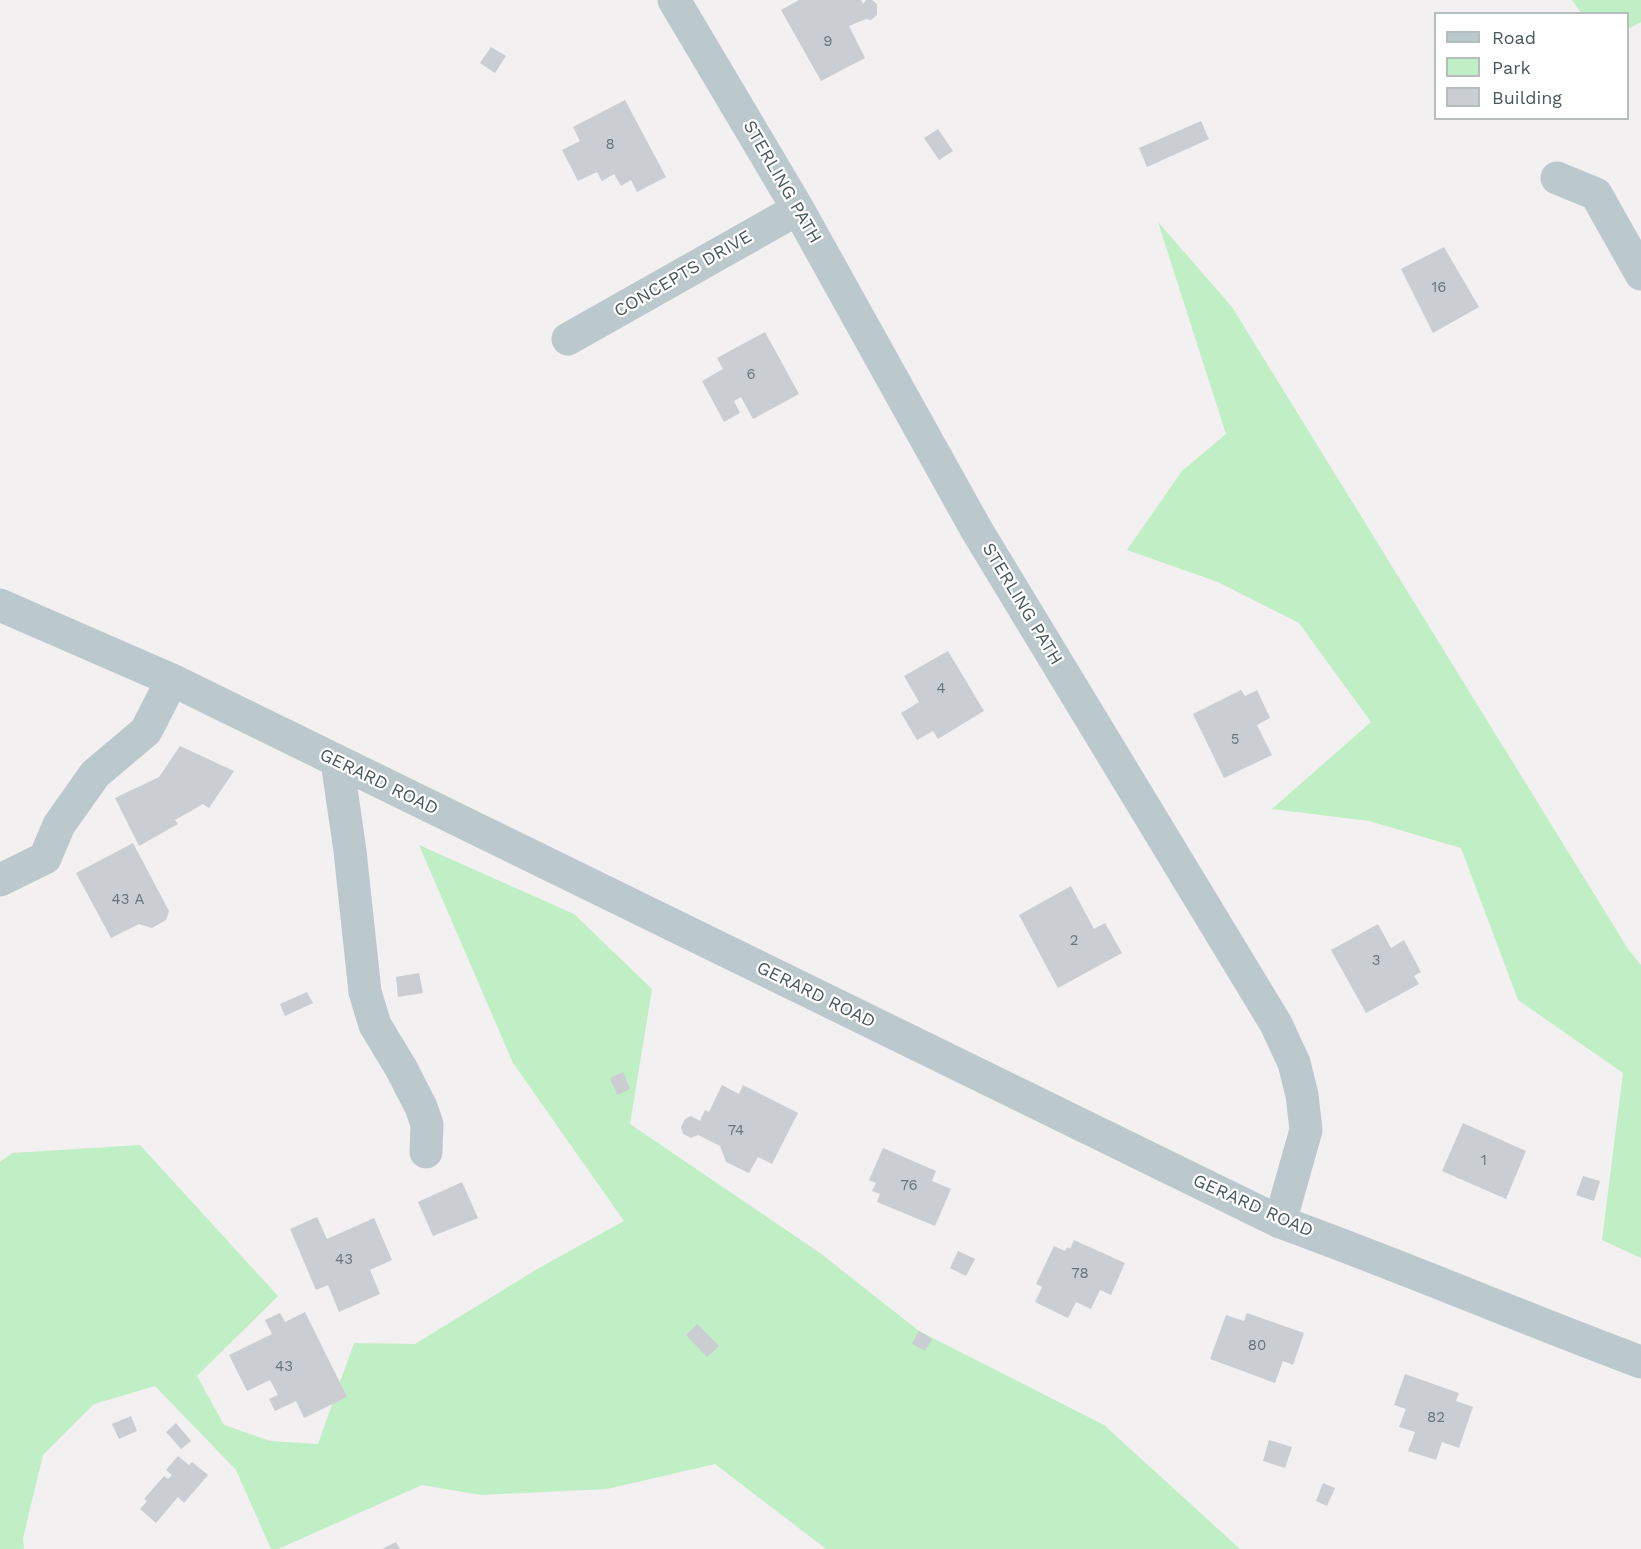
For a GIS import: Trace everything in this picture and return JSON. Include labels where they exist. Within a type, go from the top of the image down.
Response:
[{"type":"street","name":"STERLING PATH","points":[[674,0],[798,209],[976,529],[1276,1024],[1294,1063],[1302,1095],[1306,1130],[1280,1222]]},
{"type":"street","points":[[1557,178],[1596,194],[1641,274]]},
{"type":"street","name":"CONCEPTS DRIVE","points":[[568,339],[798,209]]},
{"type":"street","name":"GERARD ROAD","points":[[0,605],[172,680],[1280,1222],[1371,1255],[1546,1327],[1641,1362]]},
{"type":"street","points":[[0,880],[45,858],[59,825],[95,774],[146,730],[172,680]]},
{"type":"street","points":[[337,761],[350,851],[365,992],[375,1025],[421,1107],[427,1124],[426,1152]]},
{"type":"green space","points":[[1572,0],[1641,0],[1641,22],[1629,28],[1629,12],[1580,12]]},
{"type":"green space","points":[[1158,222],[1232,307],[1628,949],[1641,965],[1641,1258],[1602,1240],[1623,1073],[1518,1000],[1461,848],[1369,821],[1272,809],[1371,722],[1299,623],[1218,582],[1127,550],[1182,471],[1226,434]]},
{"type":"green space","points":[[419,845],[574,914],[652,989],[630,1124],[820,1253],[919,1331],[1104,1425],[1240,1549],[826,1549],[715,1464],[607,1489],[481,1495],[422,1485],[278,1549],[271,1549],[236,1470],[155,1386],[94,1404],[43,1455],[23,1538],[24,1549],[0,1549],[0,1162],[12,1153],[140,1145],[278,1296],[197,1376],[224,1425],[270,1441],[318,1444],[354,1343],[415,1344],[539,1268],[624,1221],[513,1063]]},
{"type":"building","points":[[799,0],[861,0],[863,4],[866,0],[872,0],[877,4],[877,15],[871,20],[866,19],[849,26],[865,58],[821,81],[781,10]]},
{"type":"building","points":[[491,47],[506,56],[495,73],[480,63]]},
{"type":"building","points":[[625,100],[666,177],[637,192],[631,180],[621,186],[614,174],[602,181],[597,172],[578,181],[562,150],[580,141],[573,127]]},
{"type":"building","points":[[1201,121],[1209,139],[1147,167],[1139,148]]},
{"type":"building","points":[[938,129],[953,151],[939,160],[924,138]]},
{"type":"building","points":[[1444,247],[1479,307],[1433,333],[1401,269]]},
{"type":"building","points":[[765,332],[799,394],[753,419],[741,397],[734,401],[740,413],[724,422],[702,381],[723,369],[717,358]]},
{"type":"building","points":[[948,651],[984,711],[938,739],[933,731],[917,740],[901,713],[919,702],[904,676]]},
{"type":"building","points":[[1241,690],[1245,696],[1257,690],[1270,718],[1257,725],[1272,755],[1224,778],[1193,714]]},
{"type":"building","points":[[180,746],[234,771],[209,808],[203,804],[175,820],[178,824],[139,846],[115,798],[159,777]]},
{"type":"building","points":[[133,843],[169,911],[166,920],[152,928],[139,924],[111,938],[76,873]]},
{"type":"building","points":[[1071,886],[1094,929],[1105,923],[1122,953],[1058,988],[1019,915]]},
{"type":"building","points":[[1378,924],[1391,948],[1404,940],[1421,972],[1414,976],[1419,984],[1366,1013],[1331,950]]},
{"type":"building","points":[[419,973],[423,993],[398,997],[396,977]]},
{"type":"building","points":[[307,992],[313,1003],[285,1016],[280,1004]]},
{"type":"building","points":[[623,1072],[630,1089],[617,1095],[610,1078]]},
{"type":"building","points":[[722,1085],[739,1094],[743,1085],[798,1113],[772,1164],[758,1157],[749,1173],[726,1162],[720,1146],[698,1135],[691,1138],[683,1134],[681,1127],[685,1119],[691,1116],[700,1121],[705,1110],[709,1112]]},
{"type":"building","points":[[1463,1123],[1526,1151],[1506,1199],[1442,1171]]},
{"type":"building","points":[[883,1148],[936,1171],[932,1181],[951,1189],[935,1226],[877,1202],[880,1194],[872,1191],[876,1183],[869,1180]]},
{"type":"building","points":[[1583,1176],[1600,1181],[1594,1201],[1576,1195]]},
{"type":"building","points":[[462,1182],[478,1218],[433,1236],[418,1202]]},
{"type":"building","points":[[317,1217],[327,1239],[374,1218],[392,1260],[370,1270],[380,1294],[339,1312],[328,1285],[316,1290],[290,1229]]},
{"type":"building","points":[[1074,1240],[1125,1263],[1111,1295],[1100,1290],[1091,1309],[1076,1302],[1068,1318],[1035,1302],[1042,1287],[1036,1284],[1054,1246],[1065,1251],[1067,1247],[1070,1249]]},
{"type":"building","points":[[958,1251],[975,1259],[966,1276],[950,1268]]},
{"type":"building","points":[[305,1312],[347,1397],[304,1418],[296,1401],[275,1411],[269,1399],[278,1395],[270,1380],[247,1391],[229,1355],[272,1334],[265,1320],[280,1313],[285,1322]]},
{"type":"building","points":[[1247,1313],[1304,1333],[1293,1365],[1283,1361],[1275,1383],[1210,1359],[1226,1315],[1244,1321]]},
{"type":"building","points":[[697,1324],[719,1346],[707,1357],[686,1335]]},
{"type":"building","points":[[919,1331],[932,1339],[925,1351],[912,1344]]},
{"type":"building","points":[[1405,1374],[1459,1393],[1456,1401],[1473,1407],[1459,1448],[1442,1442],[1436,1460],[1408,1451],[1415,1432],[1399,1427],[1406,1409],[1394,1405]]},
{"type":"building","points":[[131,1416],[137,1431],[119,1439],[112,1424]]},
{"type":"building","points":[[176,1423],[191,1441],[181,1449],[166,1432]]},
{"type":"building","points":[[1269,1440],[1292,1447],[1285,1468],[1263,1461]]},
{"type":"building","points":[[178,1456],[189,1465],[192,1462],[208,1475],[184,1503],[178,1497],[156,1523],[140,1509],[147,1501],[144,1499],[164,1476],[168,1479],[172,1475],[166,1470]]},
{"type":"building","points":[[1323,1483],[1335,1488],[1327,1506],[1316,1501]]},
{"type":"building","points":[[396,1542],[400,1549],[382,1549]]}]
